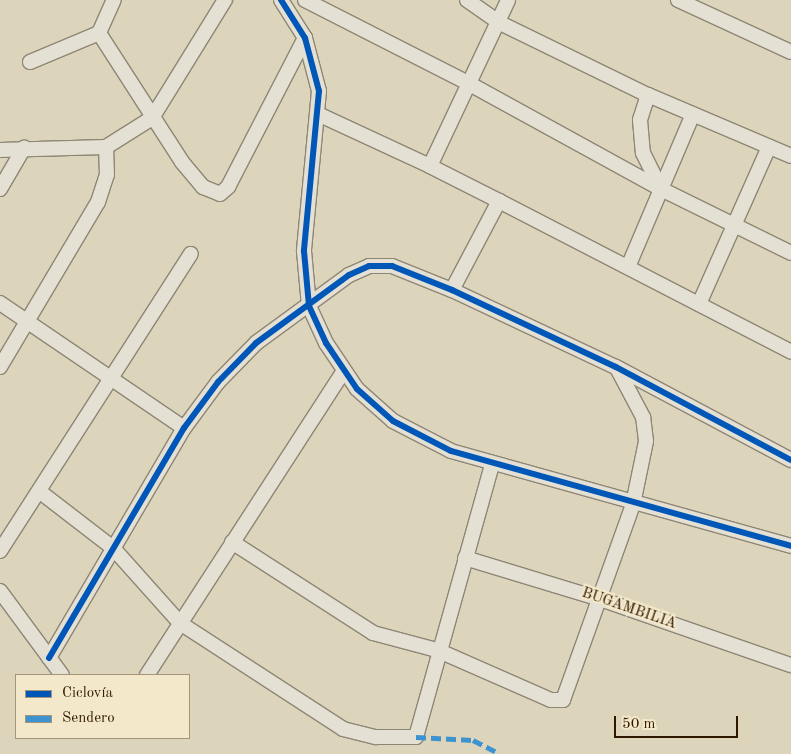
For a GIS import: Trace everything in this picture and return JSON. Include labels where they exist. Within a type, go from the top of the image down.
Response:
[{"type":"street","points":[[30,62],[99,33],[114,0]]},
{"type":"street","points":[[0,150],[106,147],[152,118],[225,0]]},
{"type":"street","points":[[305,0],[468,83],[661,189],[791,253]]},
{"type":"street","points":[[467,0],[498,22],[648,95],[769,147],[790,153]]},
{"type":"street","points":[[430,166],[508,0]]},
{"type":"street","points":[[678,0],[791,52]]},
{"type":"street","points":[[289,4],[305,38],[315,70],[318,114],[304,251],[309,306],[344,371],[374,405],[409,430],[492,464],[791,546]]},
{"type":"street","points":[[99,33],[152,118],[203,187],[220,194],[228,187],[305,38]]},
{"type":"street","points":[[648,95],[640,120],[644,153],[661,189]]},
{"type":"street","points":[[318,114],[430,166],[791,352]]},
{"type":"street","points":[[628,267],[693,114]]},
{"type":"street","points":[[0,367],[30,322],[98,202],[107,175],[106,147]]},
{"type":"street","points":[[698,304],[769,147]]},
{"type":"street","points":[[0,189],[24,148]]},
{"type":"street","points":[[452,290],[499,201]]},
{"type":"street","points":[[0,550],[191,254]]},
{"type":"street","points":[[49,658],[184,428],[238,360],[349,275],[377,265],[392,266],[452,290],[616,367],[791,460]]},
{"type":"street","points":[[0,303],[184,428]]},
{"type":"street","points":[[232,542],[373,633],[437,650],[551,700],[563,700],[597,598],[633,504],[646,441],[643,416],[616,367]]},
{"type":"street","points":[[148,674],[344,371]]},
{"type":"street","points":[[39,491],[113,548],[180,623],[343,729],[376,736],[416,737],[437,650],[492,464]]},
{"type":"street","name":"BUGAMBILIA","points":[[465,558],[597,598],[791,665]]},
{"type":"street","points":[[0,591],[61,674]]},
{"type":"marked path","points":[[416,737],[473,740],[500,754]]},
{"type":"cycle path","points":[[281,0],[305,38],[319,91],[304,251],[309,306],[326,343],[357,389],[393,421],[451,451],[791,546]]},
{"type":"cycle path","points":[[49,658],[184,428],[218,382],[256,343],[349,275],[369,266],[392,266],[452,290],[616,367],[791,460]]}]
